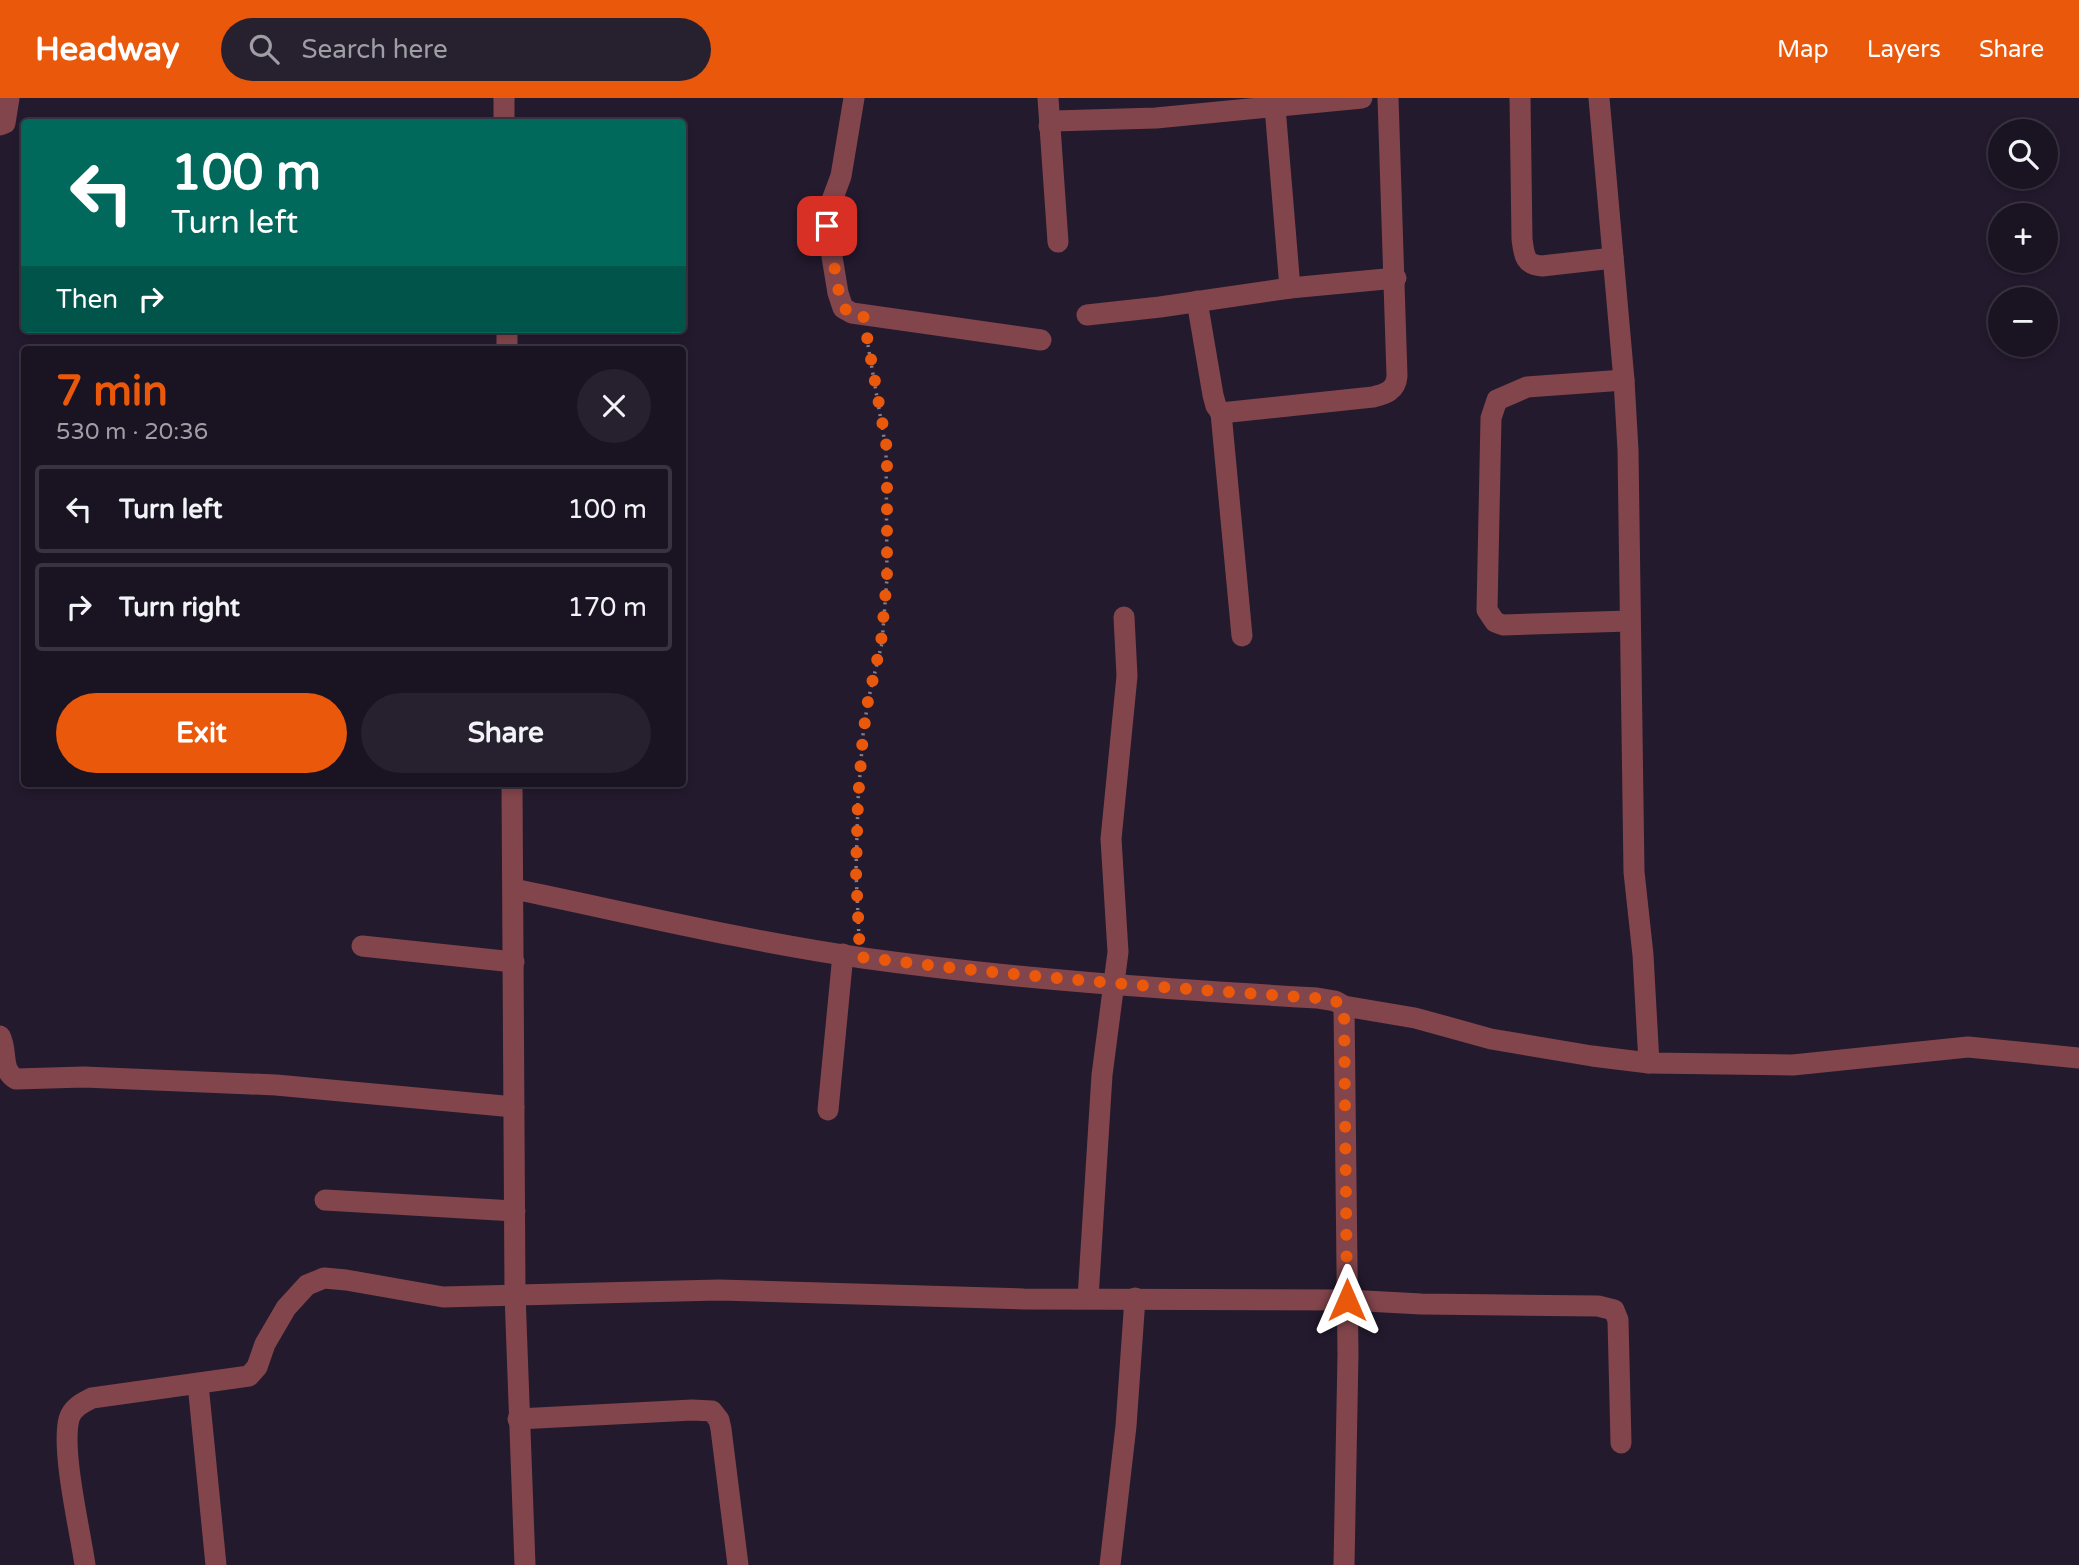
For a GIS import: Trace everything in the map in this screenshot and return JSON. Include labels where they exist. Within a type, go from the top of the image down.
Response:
[{"type":"street","points":[[2,124],[9,98]]},
{"type":"street","points":[[504,98],[504,119]]},
{"type":"street","points":[[854,98],[841,176],[828,211],[827,226],[841,304],[848,312],[1041,340]]},
{"type":"street","points":[[1048,98],[1058,242]]},
{"type":"street","points":[[1049,126],[1054,121],[1156,118],[1362,98]]},
{"type":"street","points":[[1221,413],[1373,397],[1390,392],[1395,386],[1395,278],[1388,98]]},
{"type":"street","points":[[1520,98],[1522,239],[1527,261],[1542,266],[1613,258]]},
{"type":"street","points":[[1599,98],[1624,380],[1628,464],[1634,872],[1643,955],[1648,1063]]},
{"type":"street","points":[[1275,107],[1290,288]]},
{"type":"street","points":[[1087,314],[1290,288],[1395,278]]},
{"type":"street","points":[[1197,301],[1213,395],[1221,413],[1242,636]]},
{"type":"street","points":[[1624,380],[1527,387],[1497,400],[1491,418],[1487,610],[1495,622],[1503,625],[1629,621]]},
{"type":"street","points":[[1088,1298],[1102,1075],[1118,952],[1111,839],[1127,676],[1124,617]]},
{"type":"street","points":[[512,787],[515,1294],[525,1565]]},
{"type":"street","points":[[514,889],[744,937],[852,956],[960,970],[1317,998],[1335,1001],[1344,1006],[1415,1018],[1491,1039],[1648,1063],[1793,1065],[1968,1047],[2079,1058]]},
{"type":"street","points":[[362,946],[514,962]]},
{"type":"street","points":[[828,1110],[852,956]]},
{"type":"street","points":[[1344,1006],[1347,1300],[1345,1565]]},
{"type":"street","points":[[0,1036],[5,1048],[5,1069],[9,1076],[16,1079],[84,1077],[276,1085],[514,1107]]},
{"type":"street","points":[[325,1200],[515,1211]]},
{"type":"street","points":[[85,1565],[67,1447],[69,1419],[74,1409],[92,1398],[249,1376],[257,1367],[265,1344],[286,1308],[307,1285],[324,1278],[443,1297],[719,1290],[1024,1299],[1347,1300],[1609,1307],[1614,1310],[1619,1320],[1621,1443]]},
{"type":"street","points":[[1110,1565],[1126,1426],[1135,1298]]},
{"type":"street","points":[[198,1384],[216,1565]]},
{"type":"street","points":[[518,1419],[705,1409],[712,1411],[722,1429],[738,1565]]},
{"type":"path","points":[[852,956],[863,735],[881,643],[887,578],[887,449],[863,314]]},
{"type":"route","points":[[827,226],[841,304],[848,312],[863,314],[887,449],[887,578],[878,663],[863,735],[858,800],[856,872],[860,957],[960,970],[1153,988],[1317,998],[1335,1001],[1344,1006],[1347,1300]]}]
